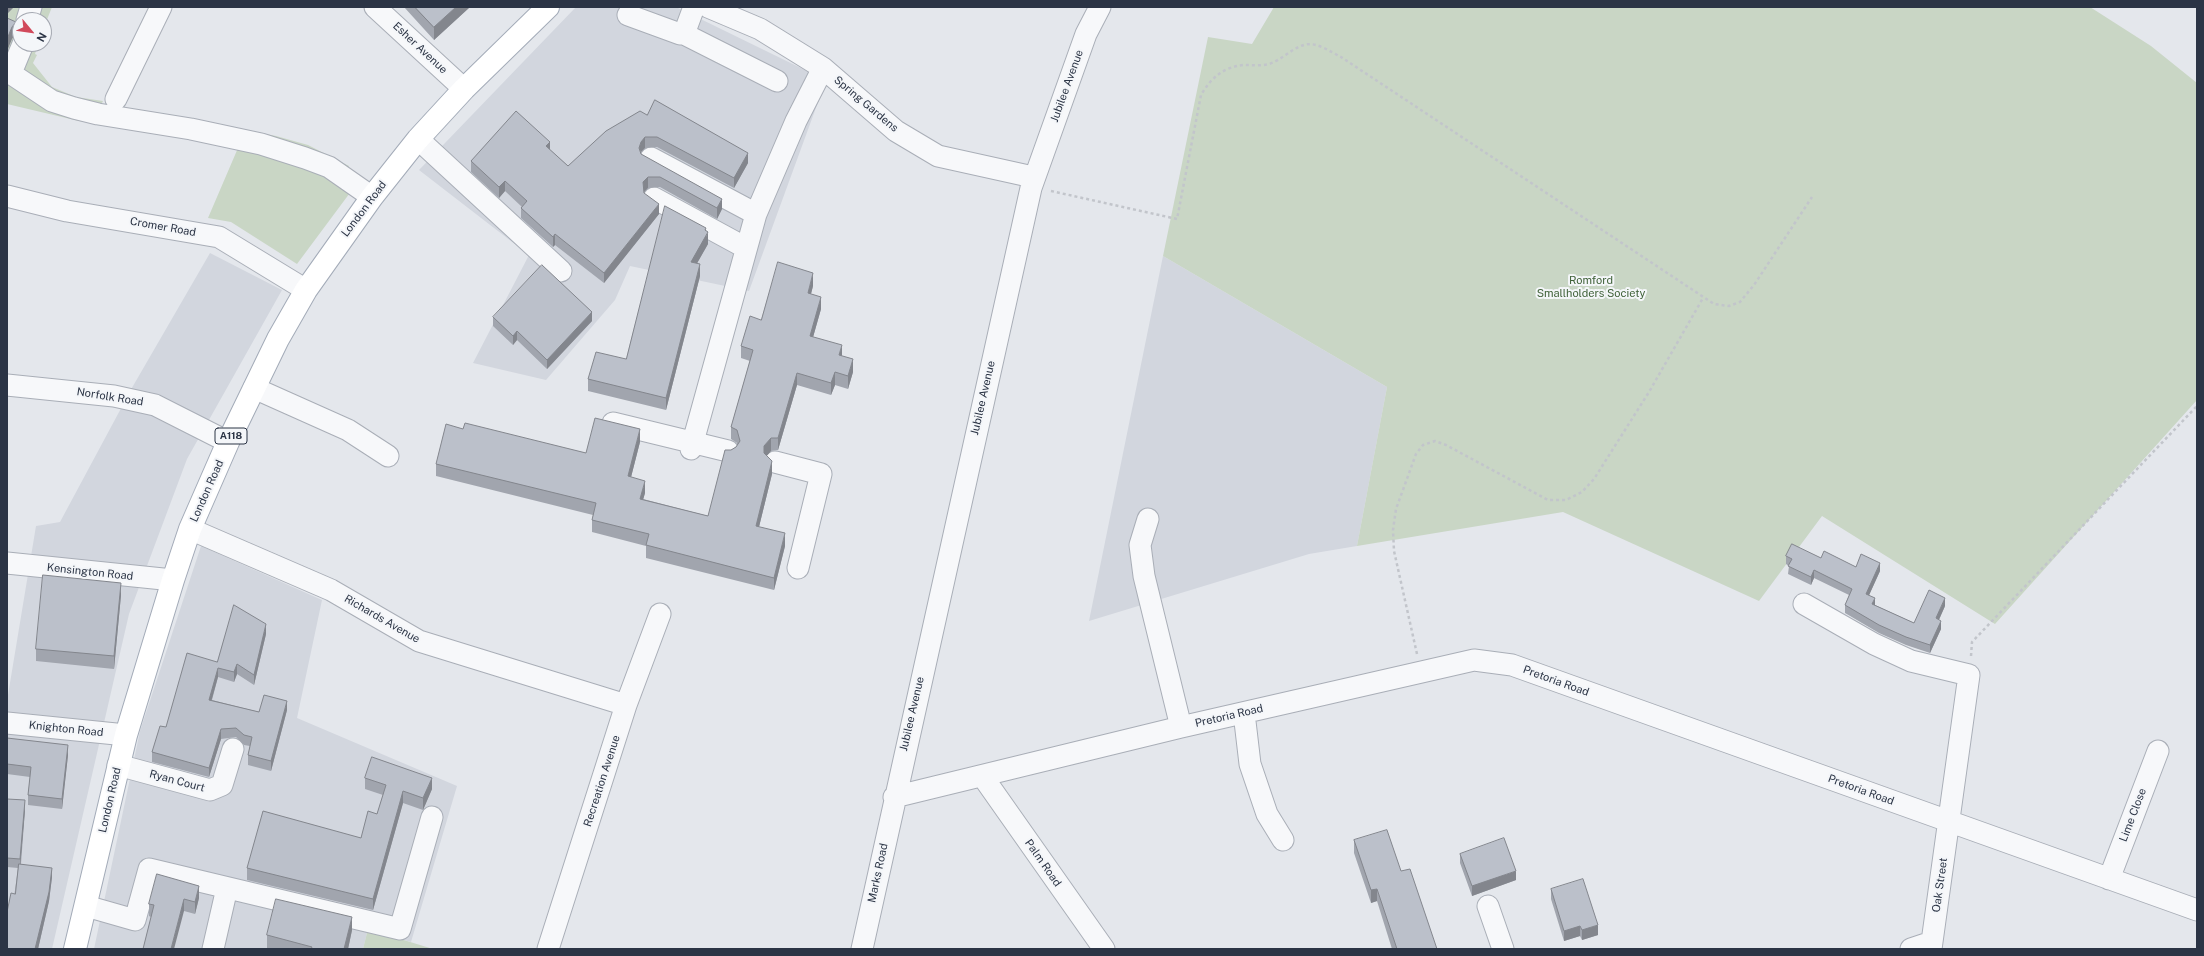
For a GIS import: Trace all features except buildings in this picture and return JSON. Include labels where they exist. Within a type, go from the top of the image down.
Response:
[{"type":"main road","name":"London Road","points":[[75,949],[118,765],[173,580],[190,529],[228,442],[254,388],[306,290],[372,197],[418,140],[464,89],[548,7]]},
{"type":"street","points":[[116,99],[161,7]]},
{"type":"street","name":"Esher Avenue","points":[[375,7],[464,89]]},
{"type":"street","points":[[684,34],[694,7]]},
{"type":"street","name":"Spring Gardens","points":[[708,7],[760,29],[823,68],[896,131],[938,156],[1032,182]]},
{"type":"street","name":"Jubilee Avenue","points":[[894,797],[1032,182],[1086,34],[1100,7]]},
{"type":"street","points":[[628,15],[680,34],[684,34],[777,81]]},
{"type":"street","points":[[18,52],[9,72],[52,101],[74,108],[270,146],[329,167],[372,197]]},
{"type":"street","points":[[692,446],[756,214],[796,121],[823,68]]},
{"type":"street","points":[[418,140],[561,271]]},
{"type":"street","points":[[651,158],[756,214]]},
{"type":"street","name":"Cromer Road","points":[[7,196],[67,210],[219,237],[306,290]]},
{"type":"street","points":[[654,198],[746,248]]},
{"type":"street","name":"Norfolk Road","points":[[7,384],[114,396],[155,405],[228,442]]},
{"type":"street","points":[[254,388],[348,430],[388,456]]},
{"type":"street","points":[[599,419],[692,446],[728,451]]},
{"type":"street","points":[[775,462],[821,474],[798,568]]},
{"type":"street","points":[[1148,519],[1140,545],[1144,576],[1180,727]]},
{"type":"street","name":"Richards Avenue","points":[[190,529],[331,590],[419,641],[626,705]]},
{"type":"street","name":"Kensington Road","points":[[7,563],[173,580]]},
{"type":"street","points":[[1804,604],[1874,644],[1911,660],[1969,675]]},
{"type":"street","name":"Recreation Avenue","points":[[548,949],[626,705],[660,614]]},
{"type":"street","name":"Pretoria Road","points":[[894,797],[983,777],[1180,727],[1474,660],[1512,665],[2197,910]]},
{"type":"street","name":"Oak Street","points":[[1932,945],[1969,675]]},
{"type":"street","points":[[1244,713],[1250,764],[1267,814],[1283,840]]},
{"type":"street","name":"Knighton Road","points":[[7,723],[126,735]]},
{"type":"street","name":"Ryan Court","points":[[118,765],[210,790],[222,785],[233,749]]},
{"type":"street","name":"Lime Close","points":[[2109,879],[2158,751]]},
{"type":"street","name":"Palm Road","points":[[983,777],[1104,949]]},
{"type":"street","name":"Marks Road","points":[[862,949],[894,797]]},
{"type":"street","points":[[86,906],[135,920],[149,870],[400,929],[432,817]]},
{"type":"street","points":[[213,949],[227,888]]},
{"type":"street","points":[[1488,906],[1503,949]]},
{"type":"street","points":[[1911,949],[1932,945]]},
{"type":"path","points":[[1032,182],[1177,219],[1201,95],[1210,81],[1225,70],[1243,66],[1268,64],[1284,58],[1304,44],[1318,45],[1341,57],[1714,304],[1729,306],[1740,302],[1754,285],[1812,197]]},
{"type":"path","points":[[1421,672],[1394,551],[1393,530],[1396,509],[1416,454],[1423,445],[1435,441],[1446,445],[1548,500],[1566,500],[1582,492],[1594,479],[1645,398],[1703,298]]},
{"type":"path","points":[[1969,675],[1972,642],[2197,406]]},
{"type":"shaded area","points":[[576,7],[676,7],[807,71],[821,94],[749,291],[630,266],[615,300],[546,380],[473,363],[529,255],[419,170]]},
{"type":"shaded area","points":[[210,253],[282,290],[187,459],[129,614],[52,949],[7,949],[7,701],[36,526],[60,522],[133,386]]},
{"type":"shaded area","points":[[1163,256],[1387,387],[1357,546],[1309,554],[1089,621]]},
{"type":"shaded area","points":[[201,546],[322,600],[297,718],[457,786],[411,942],[368,929],[363,949],[94,949],[140,731]]},
{"type":"green space","points":[[7,7],[52,7],[50,12],[12,12],[12,52],[36,52],[35,54],[37,55],[33,63],[52,87],[76,97],[103,101],[101,105],[202,121],[276,136],[308,145],[349,166],[347,170],[361,178],[297,264],[231,222],[208,218],[238,148],[188,136],[79,121],[7,104]]},
{"type":"green space","name":"Romford Smallholders Society","points":[[1274,7],[2090,7],[2151,46],[2197,83],[2197,400],[1995,624],[1822,516],[1759,601],[1563,512],[1357,546],[1387,387],[1163,256],[1208,37],[1252,44]]},
{"type":"green space","points":[[368,929],[433,949],[363,949]]}]
